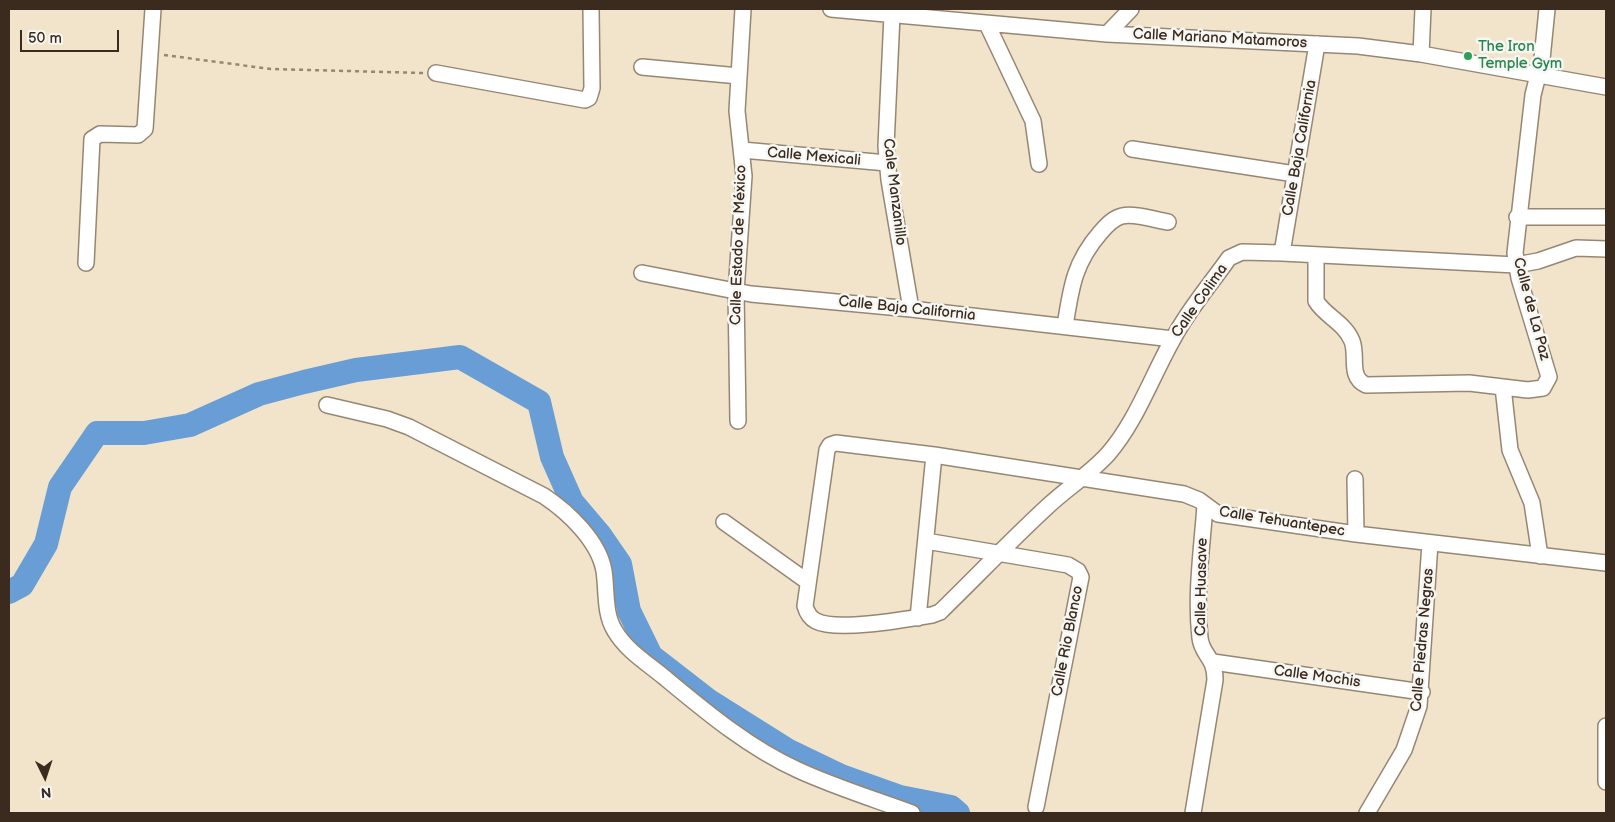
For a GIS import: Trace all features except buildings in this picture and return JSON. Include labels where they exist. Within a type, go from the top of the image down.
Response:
[{"type":"street","points":[[86,264],[92,139],[100,134],[132,136],[142,133],[146,124],[153,9]]},
{"type":"street","points":[[436,73],[585,100],[591,93],[592,88],[591,9]]},
{"type":"street","name":"Calle Estado de México","points":[[738,421],[736,292],[744,192],[742,150],[737,124],[743,9]]},
{"type":"street","name":"Calle Mariano Matamoros","points":[[831,9],[892,15],[971,16],[987,24],[1107,34],[1317,44],[1421,54],[1606,87]]},
{"type":"street","points":[[1107,34],[1131,9]]},
{"type":"street","points":[[1421,54],[1422,9]]},
{"type":"street","name":"Calle de La Paz","points":[[1316,255],[1316,301],[1350,337],[1354,354],[1355,377],[1366,385],[1468,383],[1535,390],[1543,388],[1549,377],[1516,264],[1517,217],[1533,95],[1542,59],[1547,9]]},
{"type":"street","name":"Cale Manzanillo","points":[[892,15],[886,103],[887,163],[911,309]]},
{"type":"street","points":[[987,24],[1033,121],[1039,164]]},
{"type":"street","name":"Calle Baja California","points":[[1282,253],[1317,44]]},
{"type":"street","points":[[642,67],[739,76]]},
{"type":"street","points":[[1132,148],[1295,174]]},
{"type":"street","name":"Calle Mexicali","points":[[742,150],[887,163]]},
{"type":"street","points":[[1065,326],[1071,289],[1079,262],[1086,250],[1107,225],[1122,216],[1168,222]]},
{"type":"street","points":[[1517,217],[1606,217]]},
{"type":"street","name":"Calle Colima","points":[[918,618],[940,612],[1049,504],[1108,453],[1124,430],[1173,339],[1229,258],[1242,252],[1516,264],[1538,261],[1576,248],[1606,249]]},
{"type":"street","name":"Calle Baja California","points":[[642,273],[736,292],[911,309],[1173,339]]},
{"type":"street","points":[[1503,387],[1510,450],[1532,503],[1540,556]]},
{"type":"street","points":[[327,405],[387,419],[428,435],[544,496],[559,506],[582,530],[601,561],[609,618],[613,628],[628,647],[698,705],[776,759],[798,770],[912,813]]},
{"type":"street","points":[[844,443],[934,455],[926,541],[918,618],[860,624],[818,622],[811,618],[806,606],[808,582],[827,450],[830,445],[844,443]]},
{"type":"street","name":"Calle Tehuantepec","points":[[934,455],[1184,494],[1218,514],[1356,534],[1606,563]]},
{"type":"street","points":[[1355,479],[1356,534]]},
{"type":"street","name":"Calle Huasave","points":[[1193,813],[1215,680],[1213,662],[1202,648],[1200,639],[1199,603],[1205,505]]},
{"type":"street","points":[[724,522],[808,582]]},
{"type":"street","name":"Calle Rio Blanco","points":[[926,541],[1074,567],[1081,577],[1036,807]]},
{"type":"street","name":"Calle Piedras Negras","points":[[1367,813],[1404,750],[1416,718],[1422,692],[1430,543]]},
{"type":"street","name":"Calle Mochis","points":[[1213,662],[1422,692]]},
{"type":"street","points":[[1606,726],[1606,782]]},
{"type":"path","points":[[150,53],[271,69],[436,73]]},
{"type":"waterway","points":[[9,592],[22,585],[46,544],[60,487],[97,433],[144,433],[190,425],[259,394],[304,382],[356,370],[460,357],[539,402],[552,457],[572,502],[600,535],[620,564],[629,611],[651,656],[709,701],[787,750],[841,776],[900,797],[951,807],[958,813]]},
{"type":"place","name":"The Iron Temple Gym","points":[[1468,56]]}]
